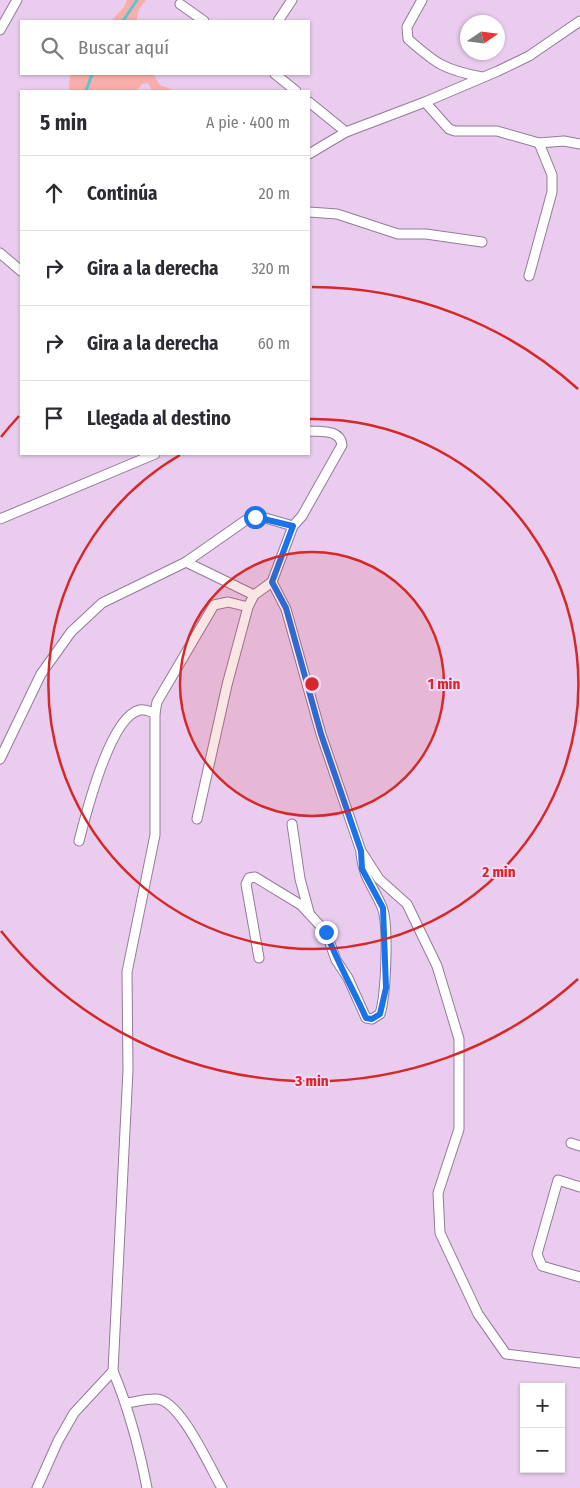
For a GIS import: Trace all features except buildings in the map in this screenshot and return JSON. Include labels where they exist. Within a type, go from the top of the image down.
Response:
[{"type":"street","points":[[0,30],[17,0]]},
{"type":"street","points":[[279,20],[292,0]]},
{"type":"street","points":[[422,0],[407,27],[408,39],[435,63],[453,72],[482,77]]},
{"type":"street","points":[[180,4],[203,20]]},
{"type":"street","points":[[310,153],[346,132],[425,102],[528,56],[580,21]]},
{"type":"street","points":[[276,75],[295,90]]},
{"type":"street","points":[[425,102],[449,129],[496,131],[539,142],[564,141],[580,144]]},
{"type":"street","points":[[310,103],[346,132]]},
{"type":"street","points":[[529,276],[552,192],[552,175],[539,142]]},
{"type":"street","points":[[310,212],[337,214],[398,234],[426,234],[482,242]]},
{"type":"street","points":[[0,253],[20,270]]},
{"type":"street","points":[[198,819],[226,685],[248,607],[254,595],[272,582],[293,526],[302,516],[342,445],[339,436],[335,433],[310,430]]},
{"type":"street","points":[[0,519],[153,455]]},
{"type":"street","points":[[0,759],[41,674],[71,632],[102,603],[186,562],[248,518],[262,517],[293,526]]},
{"type":"street","points":[[186,562],[254,595]]},
{"type":"street","points":[[272,582],[286,608],[321,734],[361,851],[379,879],[407,904],[436,966],[459,1040],[459,1129],[438,1192],[440,1233],[478,1314],[506,1354],[580,1363]]},
{"type":"street","points":[[147,1488],[138,1445],[126,1403],[113,1371],[128,1070],[127,972],[155,834],[155,713],[157,702],[214,605],[228,602],[248,607]]},
{"type":"street","points":[[79,841],[101,764],[116,736],[133,713],[142,710],[155,713]]},
{"type":"street","points":[[292,824],[300,879],[310,912]]},
{"type":"street","points":[[259,958],[246,884],[248,878],[255,877],[310,912],[326,932],[336,960],[348,978],[366,1018],[372,1019],[380,1014],[386,988],[383,908],[362,869],[361,851]]},
{"type":"street","points":[[580,1187],[558,1180],[537,1254],[542,1266],[580,1277]]},
{"type":"street","points":[[37,1488],[58,1441],[74,1413],[113,1371]]},
{"type":"street","points":[[126,1403],[158,1399],[171,1405],[182,1418],[222,1488]]},
{"type":"shaded area","points":[[127,0],[146,0],[139,9],[136,20],[112,20],[124,7]]},
{"type":"shaded area","points":[[70,75],[154,75],[160,85],[172,90],[152,90],[148,83],[142,84],[137,90],[69,90]]},
{"type":"waterway","points":[[124,20],[137,0]]},
{"type":"waterway","points":[[86,90],[92,75]]},
{"type":"route","points":[[255,517],[262,517],[293,526],[272,582],[286,608],[321,734],[361,851],[362,869],[383,908],[386,988],[380,1014],[372,1019],[366,1018],[348,978],[336,960],[326,932]]}]
